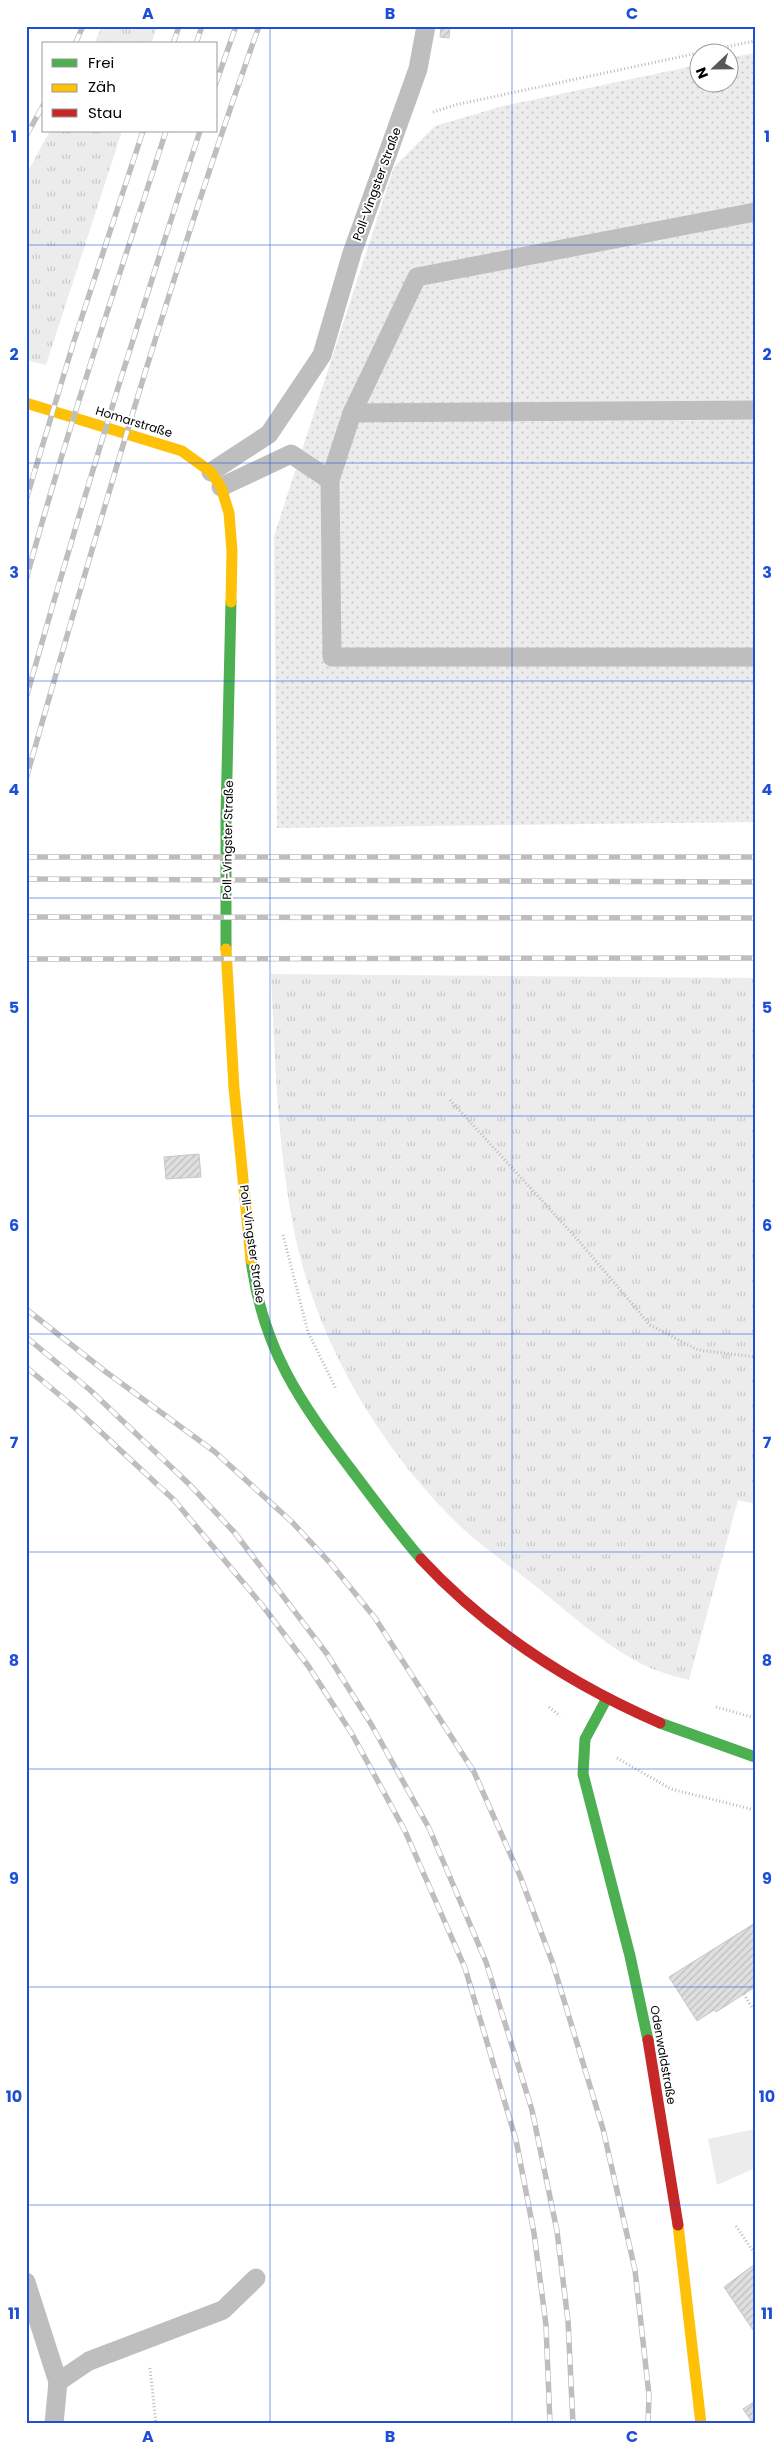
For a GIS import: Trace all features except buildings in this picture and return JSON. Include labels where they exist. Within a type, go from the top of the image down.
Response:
[{"type":"street","name":"Homarstraße","points":[[26,403],[182,450],[216,480]]},
{"type":"street","name":"Poll-Vingster Straße","points":[[216,480],[229,513],[232,551],[227,974],[236,1114],[247,1228],[257,1291],[265,1326],[284,1375],[300,1401],[396,1528],[444,1583],[509,1640],[559,1673],[606,1700],[697,1740],[755,1757]]},
{"type":"street","name":"Odenwaldstraße","points":[[606,1700],[585,1739],[583,1774],[630,1956],[648,2038],[684,2261],[701,2424]]},
{"type":"lane","points":[[397,123],[418,69],[426,26]]},
{"type":"lane","name":"Poll-Vingster Straße","points":[[216,480],[269,434],[322,355],[352,253],[397,123]]},
{"type":"lane","points":[[755,212],[417,277],[352,413],[330,480],[332,657],[755,657]]},
{"type":"lane","points":[[352,413],[755,410]]},
{"type":"lane","points":[[216,480],[291,454],[330,480]]},
{"type":"lane","points":[[58,2382],[89,2361],[223,2310],[256,2278]]},
{"type":"lane","points":[[26,2282],[58,2382],[54,2424]]},
{"type":"path","name":"Poll-Vingster Straße","points":[[738,45],[755,41]]},
{"type":"path","name":"Poll-Vingster Straße","points":[[397,123],[454,105],[688,55]]},
{"type":"path","points":[[450,1100],[578,1240],[650,1325],[698,1350],[755,1357]]},
{"type":"path","points":[[282,1233],[308,1332],[340,1398]]},
{"type":"path","points":[[710,1705],[755,1718]]},
{"type":"path","points":[[744,1994],[752,2008],[755,2006]]},
{"type":"path","points":[[736,2226],[755,2254]]},
{"type":"path","points":[[147,2340],[156,2424]]},
{"type":"green space","points":[[102,26],[157,26],[152,42],[95,42]]},
{"type":"green space","points":[[755,53],[755,822],[277,828],[274,536],[394,167],[435,126],[503,106],[688,67],[688,92],[738,92],[738,56]]},
{"type":"green space","points":[[49,132],[122,132],[46,365],[26,360],[26,175]]},
{"type":"green space","points":[[271,974],[755,978],[755,1504],[738,1500],[689,1680],[655,1670],[622,1653],[590,1630],[468,1533],[430,1495],[402,1461],[377,1426],[354,1388],[333,1349],[316,1308],[303,1267],[293,1225],[280,1131]]},
{"type":"green space","points":[[755,2129],[755,2168],[717,2185],[708,2139]]},
{"type":"railway","points":[[76,42],[83,26]]},
{"type":"railway","points":[[174,42],[179,26]]},
{"type":"railway","points":[[197,42],[202,26]]},
{"type":"railway","points":[[218,77],[236,26]]},
{"type":"railway","points":[[26,779],[80,589],[166,307],[259,26]]},
{"type":"railway","points":[[26,136],[42,108]]},
{"type":"railway","points":[[26,500],[74,341],[143,132]]},
{"type":"railway","points":[[26,580],[76,411],[166,132]]},
{"type":"railway","points":[[26,698],[110,414],[200,132]]},
{"type":"railway","points":[[26,857],[755,857]]},
{"type":"railway","points":[[26,879],[755,882]]},
{"type":"railway","points":[[26,917],[755,918]]},
{"type":"railway","points":[[26,959],[755,958]]},
{"type":"railway","points":[[26,1309],[106,1372],[215,1452],[292,1522],[332,1565],[375,1618],[474,1772],[520,1876],[553,1964],[603,2129],[635,2270],[649,2395],[648,2424]]},
{"type":"railway","points":[[26,1337],[90,1390],[189,1484],[235,1533],[327,1654],[371,1724],[429,1828],[486,1962],[532,2110],[557,2231],[568,2321],[573,2424]]},
{"type":"railway","points":[[26,1367],[75,1408],[174,1500],[262,1605],[309,1667],[352,1734],[405,1831],[465,1968],[516,2140],[534,2233],[546,2325],[550,2424]]},
{"type":"traffic: fast","points":[[226,949],[226,816],[231,602]]},
{"type":"traffic: fast","points":[[251,1260],[265,1321],[287,1374],[316,1422],[386,1516],[421,1559]]},
{"type":"traffic: fast","points":[[606,1700],[585,1739],[583,1774],[630,1956],[648,2040]]},
{"type":"traffic: fast","points":[[660,1723],[755,1757]]},
{"type":"traffic: slow","points":[[26,403],[182,451],[211,472],[221,487],[229,513],[232,551],[231,602]]},
{"type":"traffic: slow","points":[[226,949],[234,1088],[251,1260]]},
{"type":"traffic: slow","points":[[678,2225],[701,2424]]},
{"type":"traffic: jam","points":[[421,1559],[474,1610],[532,1653],[594,1691],[660,1723]]},
{"type":"traffic: jam","points":[[648,2040],[678,2225]]}]
